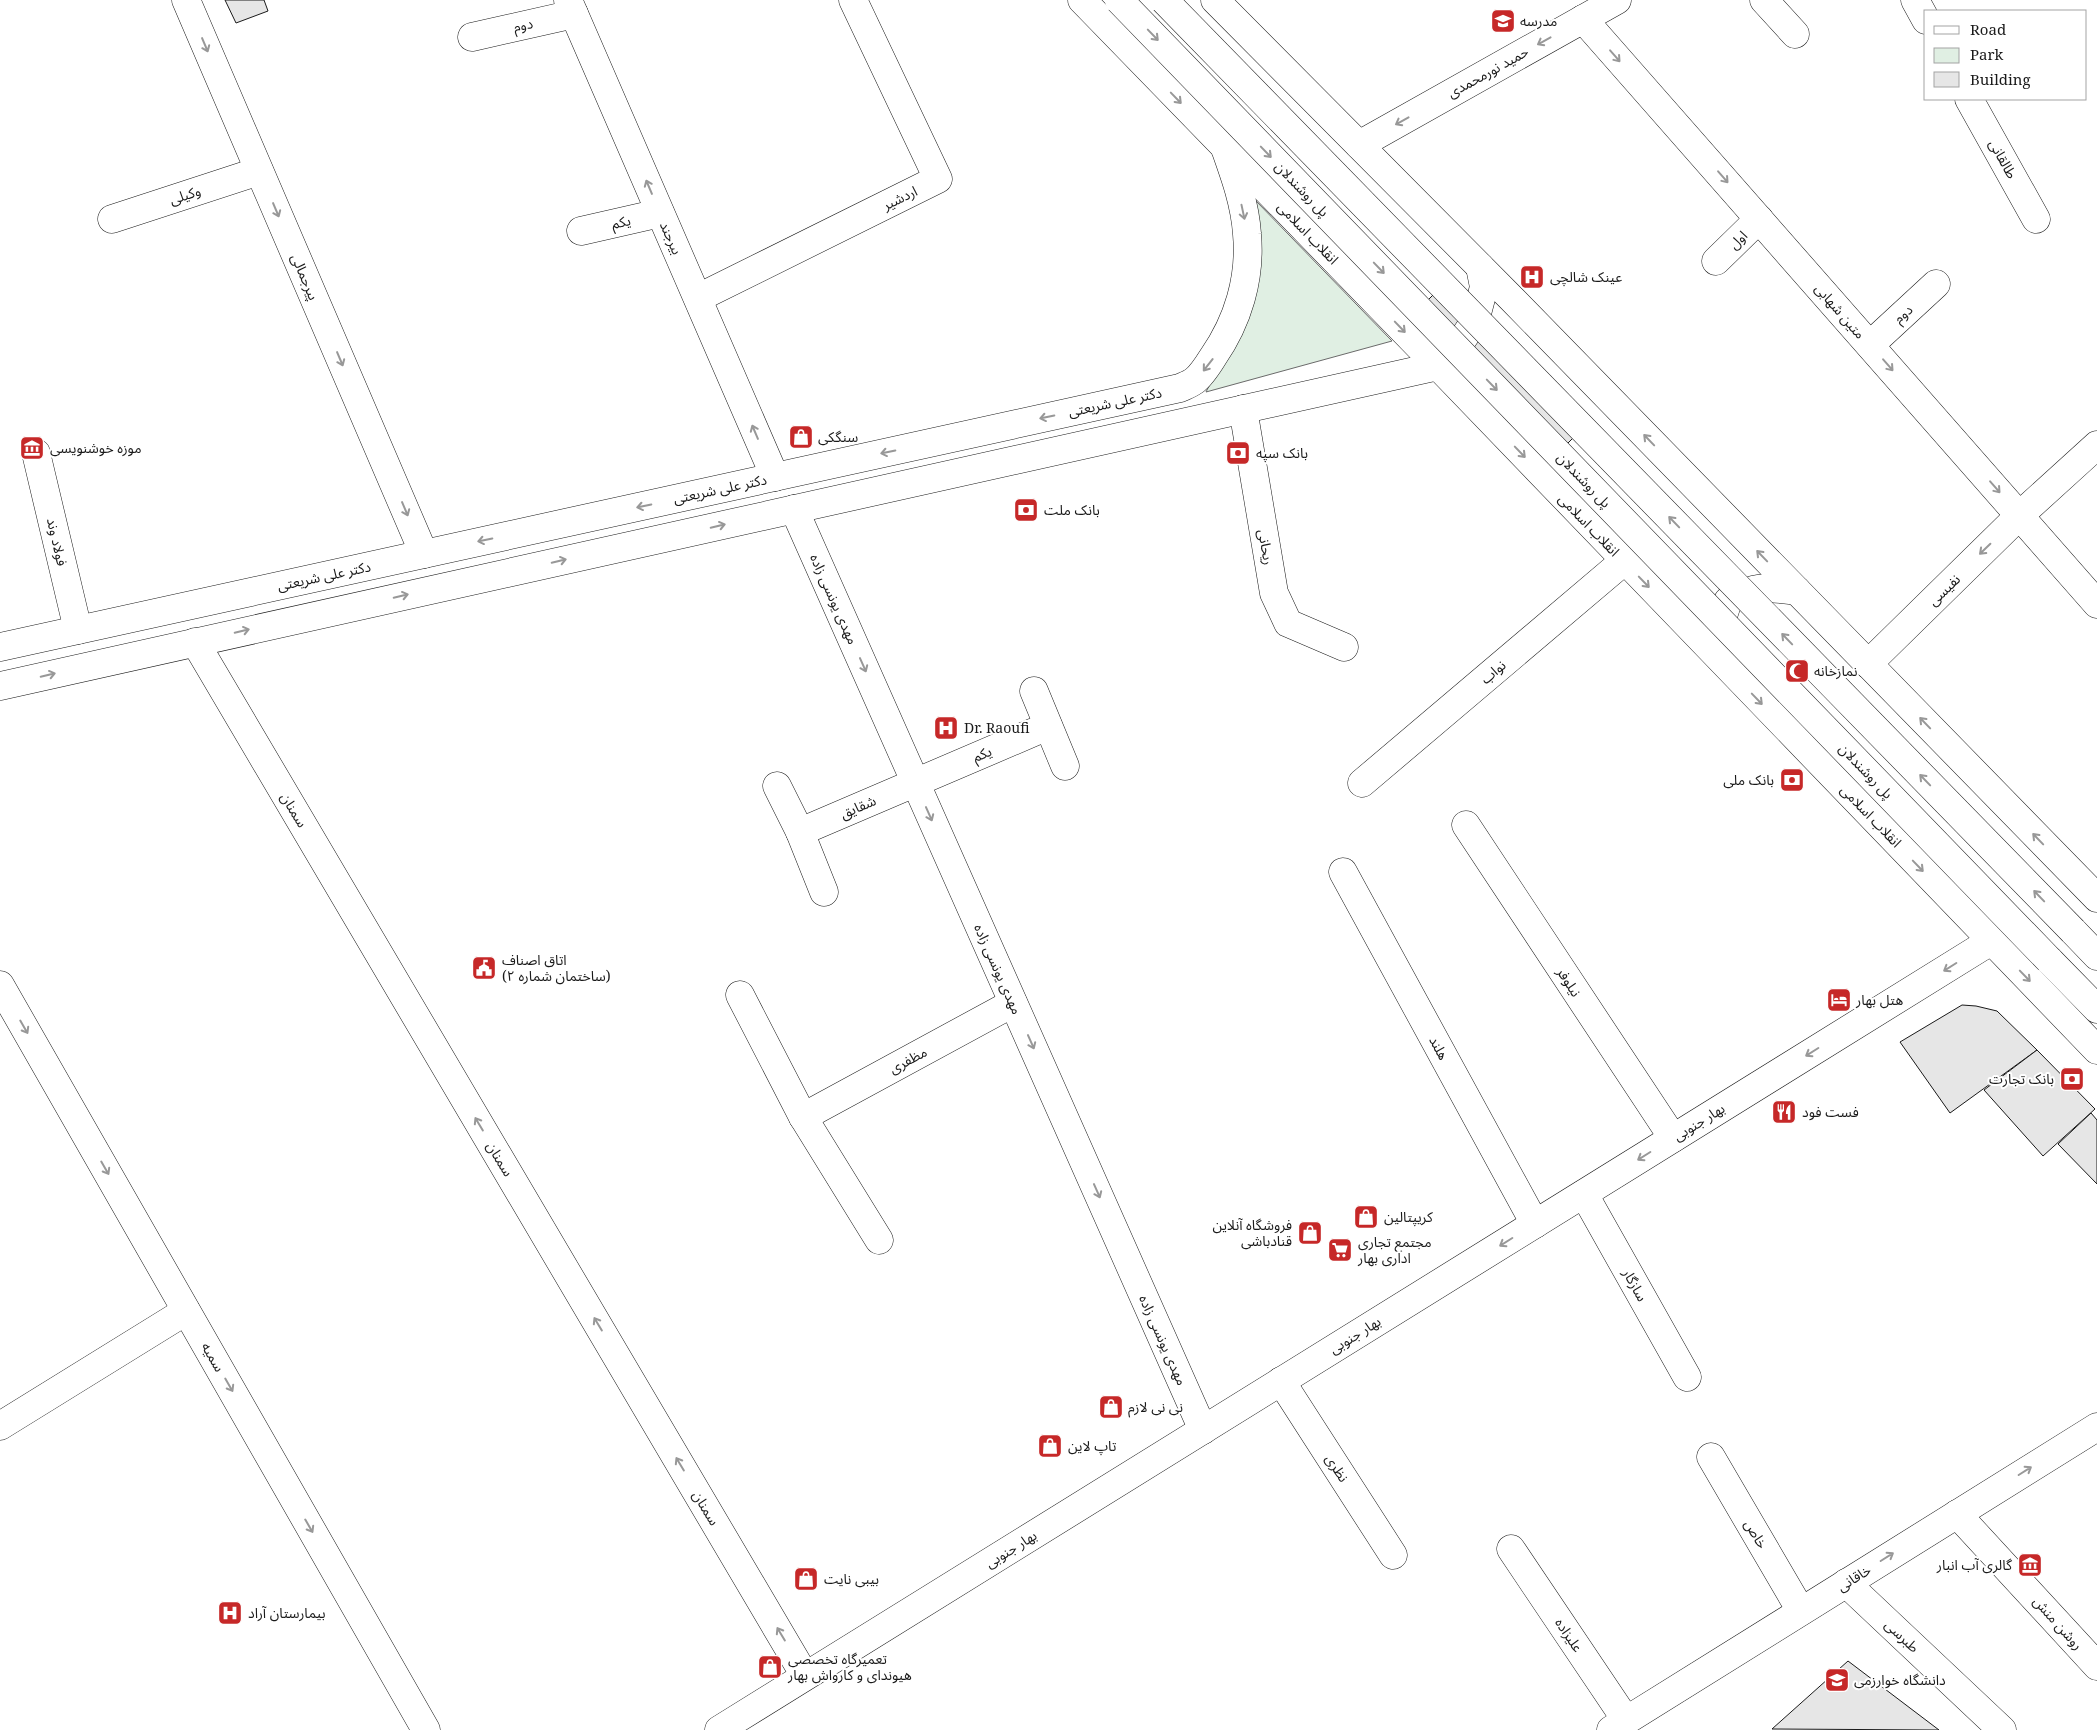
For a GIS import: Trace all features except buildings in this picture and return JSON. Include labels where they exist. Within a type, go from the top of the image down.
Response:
[{"type":"main road","name":"پیرجمالی","points":[[186,0],[424,554]]},
{"type":"main road","name":"انقلاب اسلامی","points":[[1082,0],[1438,366],[2097,1050]]},
{"type":"main road","name":"پل روشندلان","points":[[1119,0],[2097,1009]]},
{"type":"main road","points":[[1164,0],[2097,956]]},
{"type":"main road","points":[[1215,0],[1480,267],[2097,898]]},
{"type":"main road","name":"حمید نورمحمدی","points":[[1359,145],[1617,0]]},
{"type":"main road","points":[[1764,0],[1795,34]]},
{"type":"main road","points":[[1915,0],[1924,16]]},
{"type":"main road","name":"اردشیر","points":[[698,298],[938,179],[862,5]]},
{"type":"main road","name":"بیرجند","points":[[571,7],[774,477]]},
{"type":"main road","name":"دوم","points":[[472,37],[571,7]]},
{"type":"main road","name":"متین شهابی","points":[[1583,19],[2097,604]]},
{"type":"main road","name":"طالقانی","points":[[1971,100],[2036,219]]},
{"type":"main road","name":"دکتر علی شریعتی","points":[[0,647],[1180,388],[1194,381],[1208,365],[1233,324],[1240,304],[1245,274],[1247,235],[1244,214],[1225,148]]},
{"type":"main road","name":"وکیلی","points":[[112,220],[259,171]]},
{"type":"main road","name":"یکم","points":[[582,231],[660,213]]},
{"type":"main road","name":"اول","points":[[1716,261],[1759,219]]},
{"type":"main road","points":[[0,686],[1438,366],[1451,356],[1475,321],[1484,287],[1480,267]]},
{"type":"main road","name":"دوم","points":[[1870,345],[1936,284]]},
{"type":"main road","name":"ریحانی","points":[[1243,409],[1274,593],[1288,624],[1344,647]]},
{"type":"main road","name":"نفیسی","points":[[1868,664],[2020,515],[2097,445]]},
{"type":"main road","name":"فولاد وند","points":[[36,453],[78,630]]},
{"type":"main road","name":"مهدی یونسی زاده","points":[[794,509],[1203,1430]]},
{"type":"main road","name":"نواب","points":[[1362,783],[1624,561]]},
{"type":"main road","points":[[1715,655],[1714,640],[1728,601],[1742,593],[1764,586],[1797,591]]},
{"type":"main road","name":"سمنان","points":[[195,642],[805,1676]]},
{"type":"main road","points":[[1034,691],[1065,766]]},
{"type":"main road","name":"یکم","points":[[915,782],[1048,726]]},
{"type":"main road","name":"شقایق","points":[[800,832],[915,782]]},
{"type":"main road","points":[[777,786],[800,832],[824,892]]},
{"type":"main road","name":"نیلوفر","points":[[1466,825],[1673,1138]]},
{"type":"main road","name":"هلند","points":[[1344,872],[1535,1224]]},
{"type":"main road","name":"بهار جنوبی","points":[[718,1730],[1991,941]]},
{"type":"main road","points":[[740,994],[803,1117],[878,1240]]},
{"type":"main road","name":"سمیه","points":[[3,996],[426,1730]]},
{"type":"main road","name":"مظفری","points":[[803,1117],[1013,1003]]},
{"type":"main road","name":"سازگار","points":[[1584,1194],[1687,1377]]},
{"type":"main road","points":[[0,1426],[186,1311]]},
{"type":"main road","name":"نظری","points":[[1281,1381],[1393,1555]]},
{"type":"main road","name":"خاقانی","points":[[1618,1725],[2097,1427]]},
{"type":"main road","name":"خاص","points":[[1711,1458],[1801,1611]]},
{"type":"main road","name":"روشن منش","points":[[1957,1514],[2097,1666]]},
{"type":"main road","name":"علیزاده","points":[[1512,1549],[1618,1725]]},
{"type":"main road","name":"طبرسی","points":[[1846,1583],[2002,1730]]},
{"type":"green space","points":[[1256,201],[1392,341],[1206,392],[1252,301]]},
{"type":"place","name":"مدرسه","points":[[1503,21]]},
{"type":"place","name":"عينک شالچی","points":[[1532,277]]},
{"type":"place","name":"سنگکی","points":[[801,437]]},
{"type":"place","name":"موزه خوشنویسی","points":[[32,448]]},
{"type":"place","name":"بانک سپه","points":[[1238,453]]},
{"type":"place","name":"بانک ملت","points":[[1026,510]]},
{"type":"place","name":"نمازخانه","points":[[1797,671]]},
{"type":"place","name":"Dr. Raoufi","points":[[946,728]]},
{"type":"place","name":"بانک ملی","points":[[1792,780]]},
{"type":"place","name":"اتاق اصناف (ساختمان شماره ۲)","points":[[484,968]]},
{"type":"place","name":"هتل بهار","points":[[1839,1000]]},
{"type":"place","name":"بانک تجارت","points":[[2072,1079]]},
{"type":"place","name":"فست فود","points":[[1784,1112]]},
{"type":"place","name":"کریپتالین","points":[[1366,1217]]},
{"type":"place","name":"فروشگاه آنلاین قنادباشی","points":[[1310,1233]]},
{"type":"place","name":"مجتمع تجاری اداری بهار","points":[[1340,1250]]},
{"type":"place","name":"نی نی لازم","points":[[1111,1407]]},
{"type":"place","name":"تاپ لاین","points":[[1050,1446]]},
{"type":"place","name":"گالری آب انبار","points":[[2030,1565]]},
{"type":"place","name":"بیبی نایت","points":[[806,1579]]},
{"type":"place","name":"بیمارستان آراد","points":[[230,1613]]},
{"type":"place","name":"تعمیرگاه تخصصی هیوندای و کارواش بهار","points":[[770,1667]]},
{"type":"place","name":"دانشگاه خوارزمی","points":[[1837,1680]]}]
